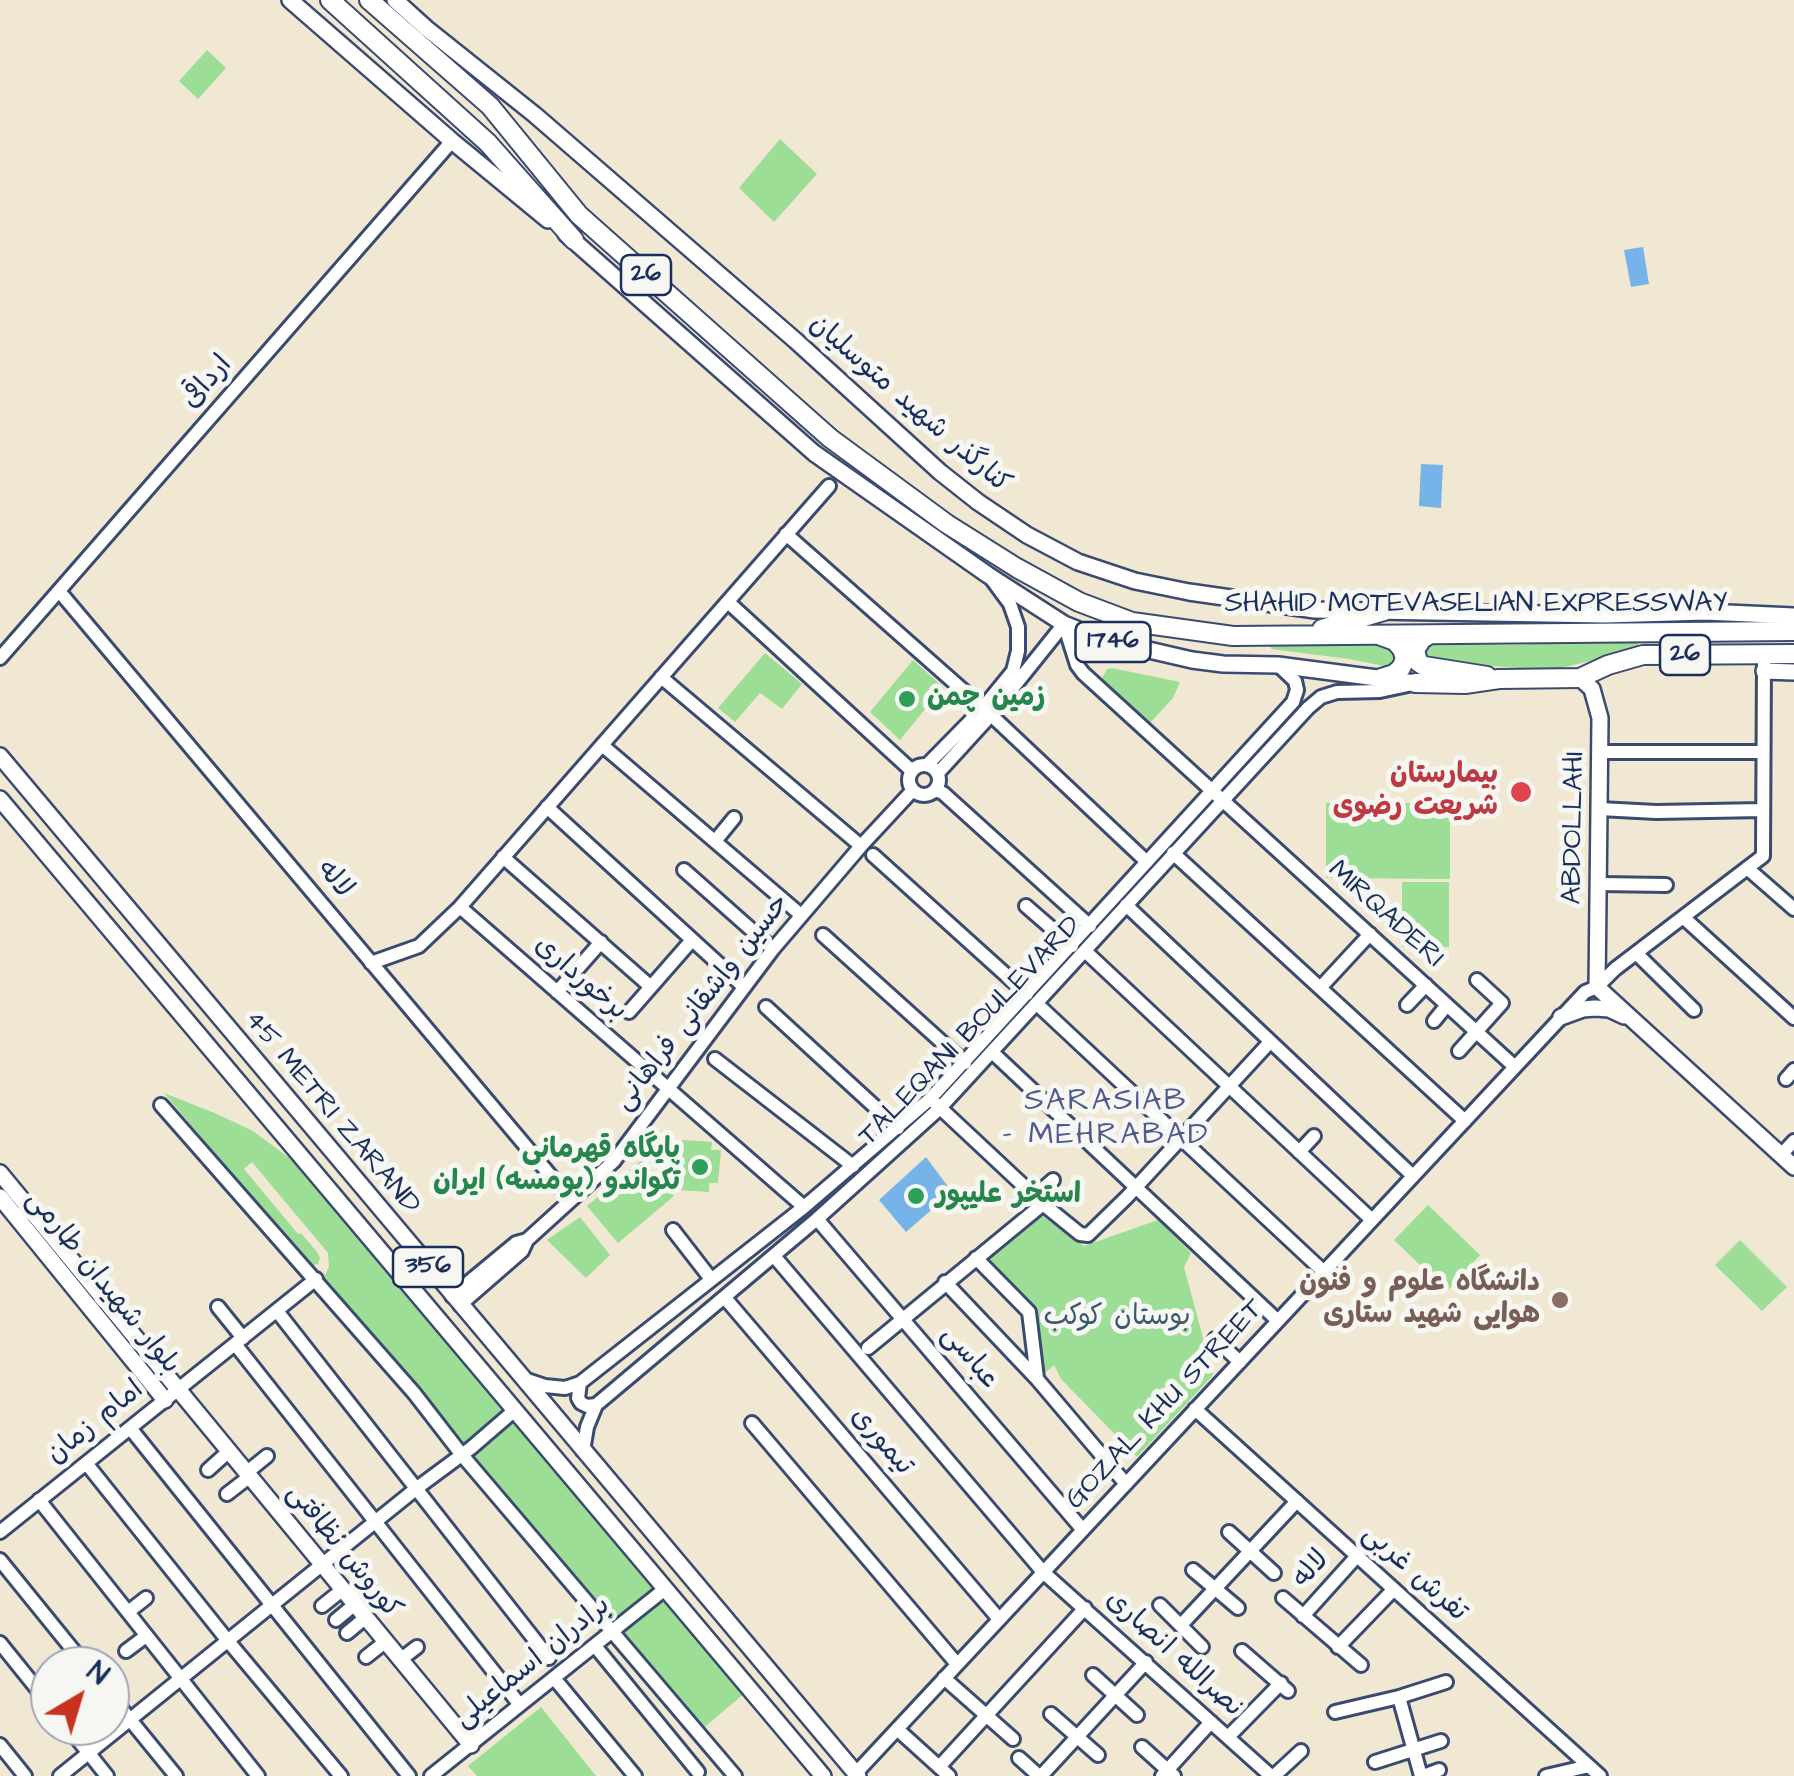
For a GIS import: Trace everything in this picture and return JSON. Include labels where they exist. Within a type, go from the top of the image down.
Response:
[{"type":"highway","points":[[330,0],[488,143],[574,240]]},
{"type":"highway","name":"SHAHID MOTEVASELIAN EXPRESSWAY","points":[[369,0],[490,106],[579,215],[830,438],[947,524],[1078,602],[1132,622],[1234,636],[1794,631]]},
{"type":"highway","points":[[1292,636],[1384,611]]},
{"type":"highway","points":[[1378,635],[1394,640],[1404,659],[1394,674],[1380,678]]},
{"type":"highway","points":[[1429,635],[1415,650],[1418,662],[1424,666],[1499,679]]},
{"type":"highway","name":"SHAHID MOTEVASELIAN EXPRESSWAY","points":[[1414,683],[1580,678],[1643,655],[1764,663],[1794,654]]},
{"type":"main road","points":[[290,0],[452,142],[574,240]]},
{"type":"main road","name":"کنارگذر شهید متوسلیان","points":[[396,0],[754,304],[940,472],[1027,535],[1078,562],[1135,581],[1189,592],[1315,610],[1794,616]]},
{"type":"main road","points":[[426,28],[479,96]]},
{"type":"main road","name":"1746","points":[[574,240],[814,453],[1064,624],[1102,639],[1192,660],[1278,665],[1414,683]]},
{"type":"main road","points":[[1764,663],[1794,672]]},
{"type":"main road","name":"ABDOLLAHI","points":[[1580,678],[1592,689],[1600,718],[1597,986]]},
{"type":"main road","name":"45 METRI ZARAND","points":[[0,756],[857,1775]]},
{"type":"main road","name":"45 METRI ZARAND","points":[[0,800],[821,1775]]},
{"type":"main road","points":[[1597,986],[1788,1161]]},
{"type":"main road","points":[[1561,1017],[1595,1008],[1610,1009],[1633,1020]]},
{"type":"main road","points":[[0,1173],[171,1395]]},
{"type":"main road","name":"بلوار شهیدان طارمی","points":[[0,1197],[171,1395]]},
{"type":"main road","points":[[382,1252],[399,1266],[409,1267],[414,1256],[406,1242]]},
{"type":"main road","points":[[436,1317],[456,1300]]},
{"type":"main road","name":"کوروش نظافتی","points":[[171,1395],[228,1452],[470,1745]]},
{"type":"street","name":"ارداقی","points":[[0,658],[452,142]]},
{"type":"street","points":[[371,962],[419,946],[460,907],[829,486]]},
{"type":"street","points":[[786,534],[1147,862]]},
{"type":"street","points":[[986,712],[1013,671],[1019,638],[1010,604],[988,575]]},
{"type":"street","name":"لاله","points":[[59,591],[572,1200]]},
{"type":"street","points":[[728,602],[912,771]]},
{"type":"street","points":[[932,769],[1064,624]]},
{"type":"street","name":"MIRQADERI","points":[[1064,624],[1077,666],[1083,673],[1515,1066]]},
{"type":"street","points":[[1764,663],[1762,856],[1747,868],[1794,910]]},
{"type":"street","name":"TALEQANI BOULEVARD","points":[[580,1383],[898,1128],[935,1104],[965,1063],[1126,905],[1173,853],[1295,698],[1295,680],[1278,665]]},
{"type":"street","points":[[662,677],[867,851],[1032,999],[1324,1272]]},
{"type":"street","name":"TALEQANI BOULEVARD","points":[[1078,948],[1090,926],[1147,862],[1322,696],[1380,691],[1414,683]]},
{"type":"street","points":[[602,745],[801,915]]},
{"type":"street","points":[[1601,752],[1763,752]]},
{"type":"street","points":[[936,790],[939,782],[932,769],[919,766],[912,771],[909,780],[913,790],[943,793],[1090,926]]},
{"type":"street","name":"حسین واشقانی فراهانی","points":[[456,1300],[522,1251],[527,1240],[614,1162],[773,949],[801,915],[867,851],[913,790]]},
{"type":"street","points":[[547,808],[744,987]]},
{"type":"street","points":[[1600,810],[1762,810]]},
{"type":"street","points":[[716,840],[734,818]]},
{"type":"street","points":[[1173,853],[1465,1121]]},
{"type":"street","points":[[504,857],[651,987]]},
{"type":"street","name":"GOZAL KHU STREET","points":[[857,1775],[1585,992],[1747,868]]},
{"type":"street","points":[[684,870],[773,949]]},
{"type":"street","points":[[1599,884],[1666,884]]},
{"type":"street","points":[[1126,905],[1413,1176]]},
{"type":"street","points":[[1026,906],[1078,948],[1372,1220]]},
{"type":"street","name":"برخورداری","points":[[460,907],[804,1207]]},
{"type":"street","points":[[1683,917],[1794,1018]]},
{"type":"street","points":[[1320,988],[1370,934]]},
{"type":"street","points":[[823,935],[965,1063]]},
{"type":"street","points":[[628,1012],[692,940]]},
{"type":"street","points":[[557,992],[600,942]]},
{"type":"street","points":[[1636,954],[1694,1010]]},
{"type":"street","points":[[1459,1051],[1502,1003],[1478,980]]},
{"type":"street","points":[[1408,1005],[1426,985]]},
{"type":"street","name":"TALEQANI BOULEVARD","points":[[596,1405],[818,1219],[992,1052],[1032,999]]},
{"type":"street","points":[[1434,1021],[1447,1005]]},
{"type":"street","points":[[766,1007],[898,1128]]},
{"type":"street","points":[[935,1104],[1039,1200],[1080,1234],[1088,1235],[1270,1042]]},
{"type":"street","points":[[992,1052],[1278,1321]]},
{"type":"street","points":[[715,1059],[853,1166]]},
{"type":"street","points":[[161,1105],[414,1393],[462,1455],[735,1776]]},
{"type":"street","points":[[1299,1152],[1314,1136]]},
{"type":"street","points":[[1788,1161],[1794,1141]]},
{"type":"street","points":[[868,1348],[976,1258],[1039,1200],[1053,1180]]},
{"type":"street","name":"عباسی","points":[[818,1219],[1082,1530]]},
{"type":"street","points":[[673,1230],[710,1279]]},
{"type":"street","name":"نصرالله انصاری","points":[[774,1256],[1044,1572],[1273,1776]]},
{"type":"street","points":[[976,1258],[1029,1312],[1037,1379]]},
{"type":"street","name":"امام زمان","points":[[0,1532],[316,1279]]},
{"type":"street","points":[[945,1282],[1037,1379],[1126,1484]]},
{"type":"street","name":"تیموری","points":[[725,1298],[1000,1619]]},
{"type":"street","points":[[218,1306],[239,1341],[375,1522],[520,1705]]},
{"type":"street","points":[[277,1310],[549,1658]]},
{"type":"street","points":[[1215,1338],[1240,1362]]},
{"type":"street","points":[[524,1379],[565,1388],[580,1383],[581,1403],[596,1405],[583,1451]]},
{"type":"street","points":[[176,1776],[130,1720],[516,1410]]},
{"type":"street","name":"تفرش غربی","points":[[1195,1410],[1594,1771]]},
{"type":"street","points":[[752,1423],[957,1664]]},
{"type":"street","points":[[130,1428],[409,1776]]},
{"type":"street","points":[[208,1470],[228,1452]]},
{"type":"street","points":[[227,1494],[266,1456]]},
{"type":"street","points":[[86,1463],[341,1776]]},
{"type":"street","points":[[40,1500],[258,1776]]},
{"type":"street","points":[[1181,1624],[1297,1501]]},
{"type":"street","points":[[1229,1532],[1274,1573]]},
{"type":"street","name":"لاله","points":[[1303,1616],[1357,1556]]},
{"type":"street","points":[[0,1560],[70,1646]]},
{"type":"street","points":[[1193,1570],[1238,1608]]},
{"type":"street","points":[[336,1620],[369,1582]]},
{"type":"street","name":"برادران اسماعیلی","points":[[433,1775],[665,1589]]},
{"type":"street","points":[[1338,1646],[1394,1589]]},
{"type":"street","points":[[128,1612],[146,1598]]},
{"type":"street","name":"لاله","points":[[1283,1598],[1361,1665]]},
{"type":"street","points":[[322,1606],[352,1603]]},
{"type":"street","points":[[347,1634],[352,1603]]},
{"type":"street","points":[[1160,1606],[1202,1647]]},
{"type":"street","points":[[897,1729],[944,1772],[986,1716],[1085,1608]]},
{"type":"street","points":[[130,1648],[146,1636]]},
{"type":"street","points":[[366,1657],[384,1642]]},
{"type":"street","points":[[0,1643],[30,1680]]},
{"type":"street","points":[[595,1646],[698,1772]]},
{"type":"street","points":[[400,1660],[417,1647]]},
{"type":"street","points":[[1228,1737],[1284,1687],[1242,1651]]},
{"type":"street","points":[[1019,1758],[1040,1776],[1146,1662]]},
{"type":"street","points":[[1093,1675],[1136,1714]]},
{"type":"street","points":[[554,1678],[635,1776]]},
{"type":"street","points":[[944,1678],[1014,1739]]},
{"type":"street","points":[[1335,1712],[1446,1682]]},
{"type":"street","points":[[1399,1697],[1422,1776],[1439,1770]]},
{"type":"street","points":[[1050,1714],[1098,1755]]},
{"type":"street","points":[[1142,1746],[1168,1774],[1212,1722]]},
{"type":"street","points":[[1375,1762],[1441,1742]]},
{"type":"street","points":[[0,1746],[25,1776]]},
{"type":"street","points":[[83,1746],[107,1776]]},
{"type":"street","points":[[60,1776],[98,1746]]},
{"type":"street","points":[[1273,1776],[1301,1751]]},
{"type":"street","points":[[1546,1776],[1594,1771]]},
{"type":"green space","points":[[207,50],[226,68],[198,99],[179,81]]},
{"type":"green space","points":[[780,139],[817,174],[774,222],[739,188]]},
{"type":"green space","points":[[1637,640],[1639,649],[1553,670],[1427,662],[1420,647],[1426,644]]},
{"type":"green space","points":[[1415,641],[1425,674],[1271,649],[1271,643]]},
{"type":"green space","points":[[765,653],[802,684],[782,709],[760,693],[735,722],[718,708]]},
{"type":"green space","name":"زمین چمن","points":[[913,660],[943,687],[900,740],[870,712]]},
{"type":"green space","points":[[1107,669],[1180,682],[1173,698],[1150,723],[1101,680]]},
{"type":"green space","points":[[1326,803],[1450,803],[1450,879],[1326,878]]},
{"type":"green space","points":[[1402,882],[1449,882],[1449,947],[1402,947]]},
{"type":"green space","points":[[164,1093],[253,1131],[300,1166],[504,1413],[465,1447],[327,1287],[324,1278],[329,1266],[328,1253],[252,1162],[244,1169],[317,1252],[318,1264],[310,1266]]},
{"type":"green space","name":"پایگاه قهرمانی تکواندو (پومسه) ایران","points":[[682,1140],[712,1142],[711,1150],[721,1150],[718,1183],[709,1183],[709,1192],[678,1190]]},
{"type":"green space","points":[[643,1159],[674,1196],[618,1243],[587,1206]]},
{"type":"green space","points":[[1428,1205],[1480,1255],[1447,1291],[1394,1240]]},
{"type":"green space","name":"بوستان کوکب","points":[[1041,1215],[1084,1246],[1158,1220],[1191,1253],[1184,1267],[1213,1375],[1137,1457],[1061,1379],[1054,1365],[1044,1374],[1033,1303],[990,1265],[989,1252]]},
{"type":"green space","points":[[580,1217],[610,1255],[586,1278],[547,1240]]},
{"type":"green space","points":[[1740,1240],[1787,1287],[1762,1311],[1715,1265]]},
{"type":"green space","points":[[512,1424],[519,1425],[656,1586],[611,1621],[473,1455]]},
{"type":"green space","points":[[662,1597],[746,1692],[700,1731],[620,1632]]},
{"type":"green space","points":[[541,1707],[596,1776],[477,1776],[468,1766]]},
{"type":"water","points":[[1643,247],[1649,284],[1631,287],[1624,250]]},
{"type":"water","points":[[1421,464],[1443,465],[1441,508],[1419,506]]},
{"type":"water","name":"استخر علیپور","points":[[926,1157],[952,1192],[906,1232],[879,1200]]},
{"type":"place","name":"زمین چمن","points":[[907,699]]},
{"type":"place","name":"بیمارستان شریعت رضوی","points":[[1521,792]]},
{"type":"place","name":"پایگاه قهرمانی تکواندو (پومسه) ایران","points":[[700,1167]]},
{"type":"place","name":"استخر علیپور","points":[[916,1196]]},
{"type":"place","name":"دانشگاه علوم و فنون هوایی شهید ستاری","points":[[1560,1300]]},
{"type":"district","name":"SARASIAB - MEHRABAD","points":[[1106,1120]]}]
